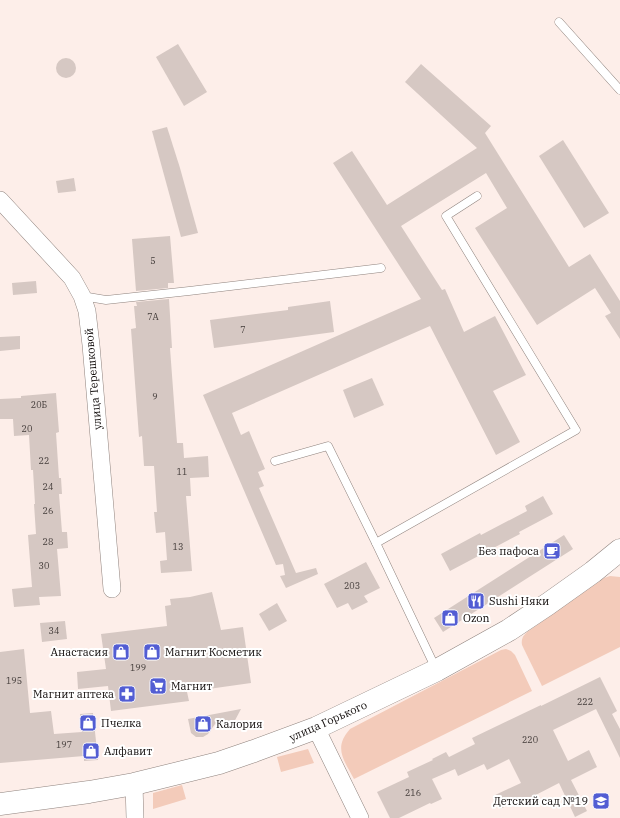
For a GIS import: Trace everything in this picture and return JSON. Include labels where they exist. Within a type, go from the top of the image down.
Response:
[{"type":"main road","name":"улица Горького","points":[[0,804],[89,792],[134,784],[219,763],[316,728],[437,670],[516,625],[593,572],[620,550]]},
{"type":"street","name":"улица Терешковой","points":[[0,200],[72,278],[82,296],[87,312],[112,589]]},
{"type":"street","points":[[316,728],[360,818]]},
{"type":"street","points":[[134,784],[135,818]]},
{"type":"lane","points":[[558,22],[620,90]]},
{"type":"lane","points":[[376,543],[576,430],[446,216],[476,196]]},
{"type":"lane","points":[[82,296],[106,300],[382,268]]},
{"type":"lane","points":[[275,461],[328,446],[437,670]]},
{"type":"shaded area","points":[[610,576],[620,577],[620,647],[542,686],[522,645],[523,636],[604,578]]},
{"type":"shaded area","points":[[506,649],[515,655],[532,691],[354,779],[344,760],[341,748],[342,742],[350,729],[501,650]]},
{"type":"shaded area","points":[[308,749],[314,763],[281,772],[277,757]]},
{"type":"shaded area","points":[[182,785],[186,799],[153,809],[153,793]]},
{"type":"building","points":[[178,44],[207,92],[184,106],[156,57]]},
{"type":"building","points":[[66,58],[73,61],[76,68],[73,75],[66,78],[59,75],[56,68],[59,61]]},
{"type":"building","points":[[421,64],[491,126],[485,133],[569,267],[590,254],[620,301],[620,339],[605,316],[611,313],[595,288],[537,325],[475,228],[507,208],[486,173],[401,226],[442,290],[445,289],[464,332],[495,316],[526,375],[493,391],[520,442],[496,455],[430,326],[232,413],[241,435],[249,431],[265,469],[258,472],[264,486],[259,488],[296,573],[316,568],[318,574],[286,588],[280,576],[285,575],[283,564],[276,565],[203,395],[421,299],[333,163],[352,151],[387,205],[477,148],[405,82]]},
{"type":"building","points":[[167,127],[198,233],[181,237],[152,131]]},
{"type":"building","points":[[563,140],[609,213],[584,228],[539,156]]},
{"type":"building","points":[[74,178],[76,191],[58,193],[56,181]]},
{"type":"building","points":[[170,236],[174,283],[168,283],[168,288],[136,291],[132,239]]},
{"type":"building","points":[[36,281],[37,293],[13,295],[12,283]]},
{"type":"building","points":[[169,299],[172,348],[170,348],[177,443],[183,443],[184,458],[208,456],[209,477],[190,478],[191,496],[186,496],[192,571],[161,573],[160,561],[167,560],[165,532],[156,533],[154,512],[157,512],[154,466],[144,466],[142,436],[139,437],[131,329],[136,328],[134,306],[137,306],[136,302]]},
{"type":"building","points":[[330,301],[334,332],[214,348],[210,320],[288,310],[288,307]]},
{"type":"building","points":[[20,336],[20,349],[0,351],[0,337]]},
{"type":"building","points":[[372,378],[384,405],[354,418],[343,390]]},
{"type":"building","points":[[56,393],[59,432],[56,433],[59,478],[61,478],[62,494],[59,494],[62,532],[67,532],[68,548],[57,549],[61,596],[39,597],[40,605],[14,607],[12,589],[32,587],[28,535],[36,534],[33,470],[31,470],[29,435],[14,436],[13,419],[0,419],[0,399],[21,398],[21,396]]},
{"type":"building","points":[[543,496],[553,514],[519,532],[520,534],[450,571],[441,554],[480,533],[481,535],[527,511],[525,506]]},
{"type":"building","points":[[564,535],[573,549],[443,632],[434,618]]},
{"type":"building","points":[[366,562],[380,588],[364,596],[368,602],[352,610],[348,603],[337,608],[324,584]]},
{"type":"building","points":[[212,592],[221,630],[243,627],[251,683],[187,692],[189,701],[111,711],[108,686],[78,689],[77,672],[106,669],[101,634],[167,626],[165,606],[171,605],[170,599],[190,597]]},
{"type":"building","points":[[277,603],[287,621],[269,631],[259,614]]},
{"type":"building","points":[[65,621],[67,639],[42,642],[40,623]]},
{"type":"building","points":[[24,649],[30,713],[51,711],[54,734],[82,732],[80,714],[93,713],[98,760],[84,761],[84,756],[0,763],[0,652]]},
{"type":"building","points":[[600,677],[617,711],[612,714],[620,729],[620,758],[596,709],[553,730],[568,761],[589,750],[597,767],[571,780],[587,811],[575,817],[559,783],[526,800],[525,797],[500,809],[493,796],[521,783],[509,759],[487,770],[484,764],[458,776],[455,769],[432,779],[442,799],[399,818],[390,818],[377,792],[409,777],[407,772],[446,752],[449,757],[475,744],[472,738]]},
{"type":"building","points":[[241,709],[232,726],[228,729],[224,730],[215,724],[208,734],[203,737],[196,737],[191,733],[188,719]]},
{"type":"place","name":"Без пафоса","points":[[552,551]]},
{"type":"place","name":"Sushi Няки","points":[[476,601]]},
{"type":"place","name":"Ozon","points":[[450,618]]},
{"type":"place","name":"Анастасия","points":[[121,652]]},
{"type":"place","name":"Магнит Косметик","points":[[152,652]]},
{"type":"place","name":"Магнит","points":[[158,686]]},
{"type":"place","name":"Магнит аптека","points":[[127,694]]},
{"type":"place","name":"Пчелка","points":[[88,723]]},
{"type":"place","name":"Калория","points":[[203,724]]},
{"type":"place","name":"Алфавит","points":[[91,751]]},
{"type":"place","name":"Детский сад №19","points":[[601,801]]}]
